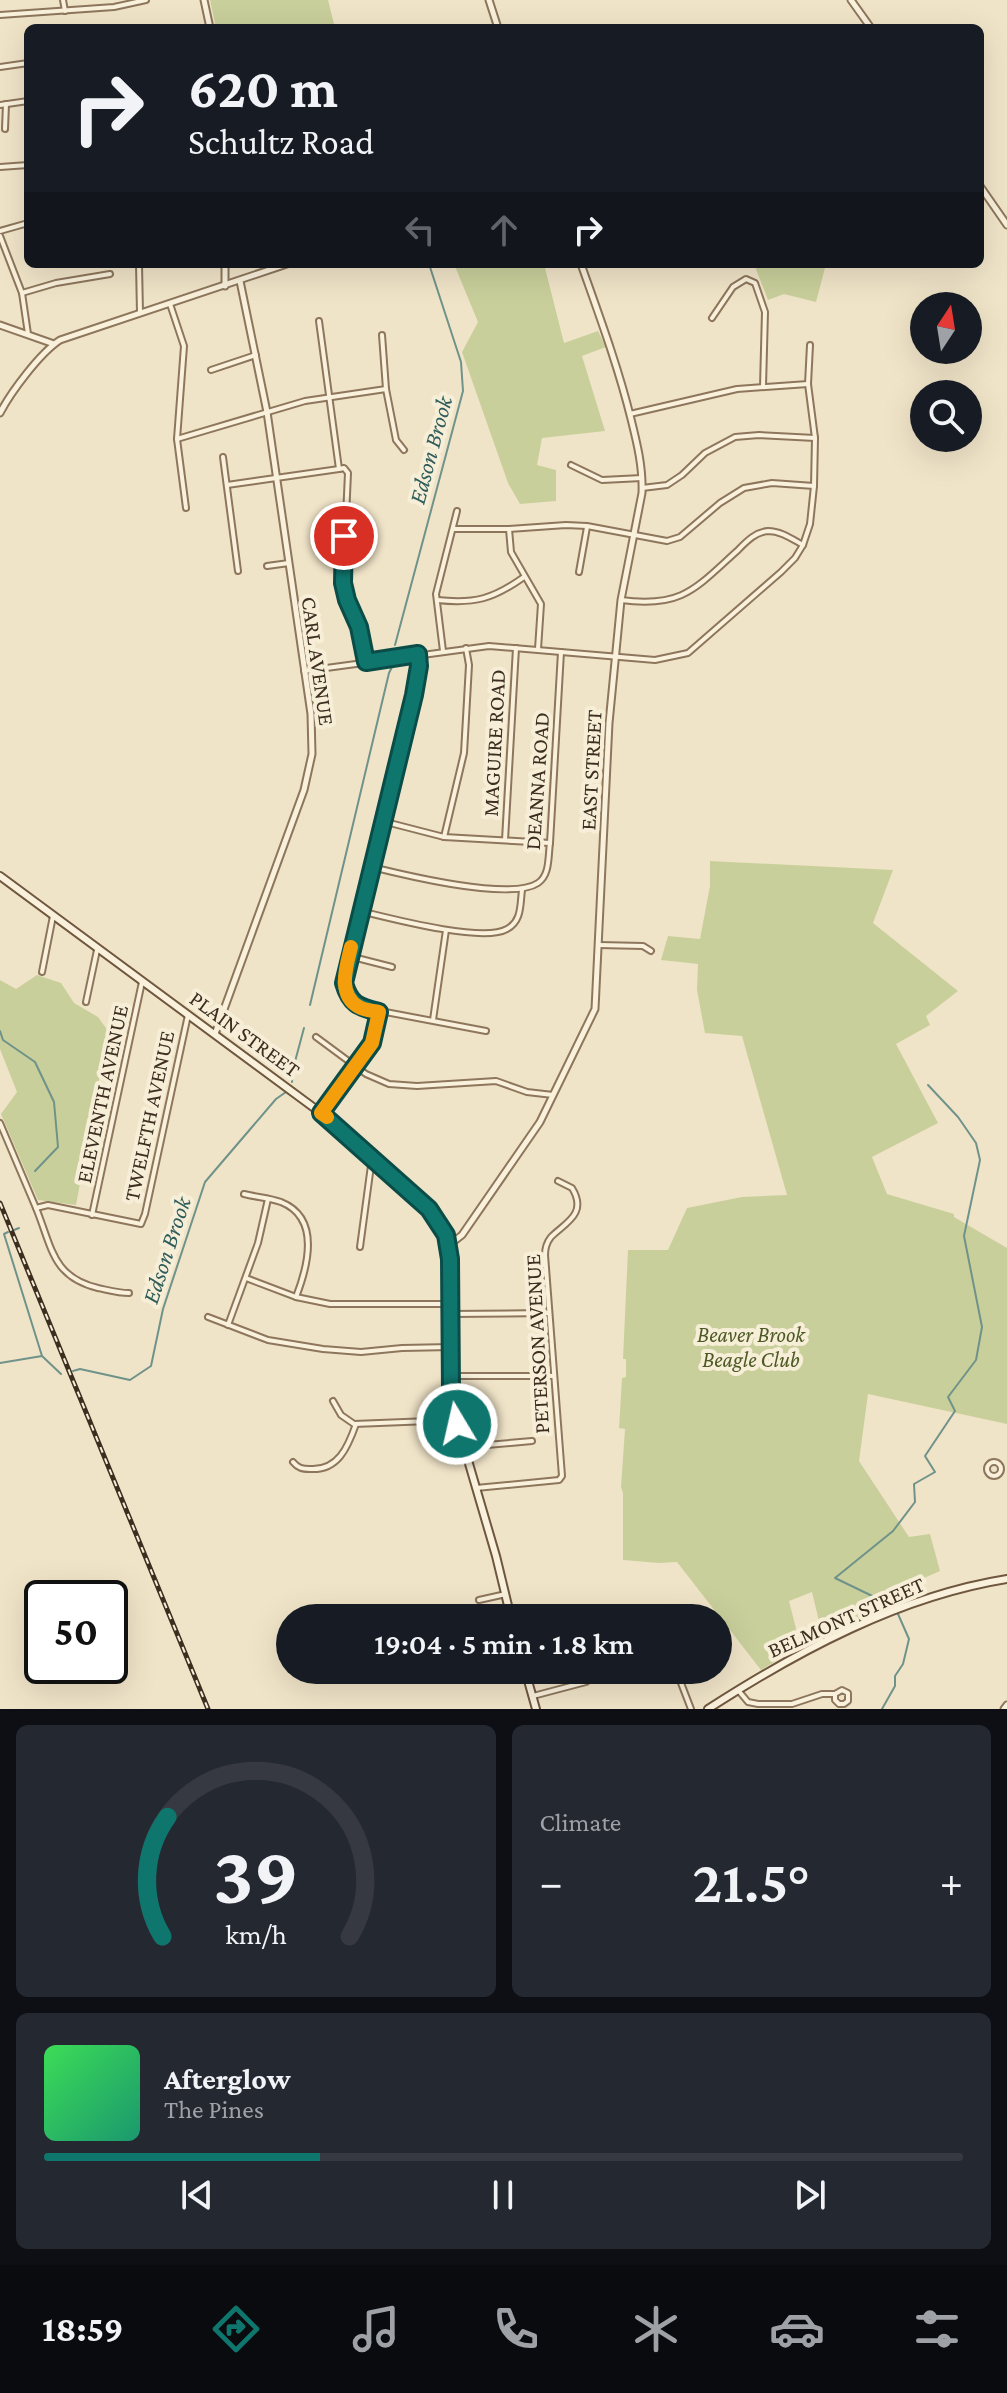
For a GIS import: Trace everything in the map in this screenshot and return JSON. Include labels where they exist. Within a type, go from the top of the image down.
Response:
[{"type":"main road","name":"PLAIN STREET","points":[[0,876],[321,1113],[429,1209],[444,1230],[449,1245],[451,1376],[456,1420],[508,1604]]},
{"type":"main road","name":"BELMONT STREET","points":[[708,1709],[789,1658],[904,1608],[960,1589],[1007,1579]]},
{"type":"main road","points":[[529,1684],[536,1709]]},
{"type":"street","points":[[63,0],[65,11]]},
{"type":"street","points":[[112,0],[114,7]]},
{"type":"street","points":[[0,15],[114,7],[146,0]]},
{"type":"street","points":[[204,0],[209,24]]},
{"type":"street","points":[[489,0],[497,24]]},
{"type":"street","points":[[851,0],[868,24]]},
{"type":"street","points":[[0,67],[24,64]]},
{"type":"street","points":[[5,129],[3,104],[24,101]]},
{"type":"street","points":[[0,167],[24,165]]},
{"type":"street","points":[[984,192],[1007,225]]},
{"type":"street","points":[[24,224],[0,233],[22,293],[28,334]]},
{"type":"street","points":[[139,268],[140,313]]},
{"type":"street","points":[[225,268],[225,286]]},
{"type":"street","points":[[0,413],[15,389],[54,344],[75,334],[271,268]]},
{"type":"street","name":"EAST STREET","points":[[449,1245],[462,1235],[526,1145],[595,1009],[609,723],[621,600],[642,478],[640,454],[614,357],[582,268]]},
{"type":"street","points":[[22,293],[56,283],[110,274]]},
{"type":"street","points":[[712,318],[733,287],[744,280],[751,280],[757,285],[764,308],[763,386]]},
{"type":"street","name":"CARL AVENUE","points":[[215,1034],[308,774],[313,727],[267,412],[240,281]]},
{"type":"street","points":[[170,304],[184,346],[177,439],[186,508]]},
{"type":"street","points":[[319,321],[339,469]]},
{"type":"street","points":[[0,325],[54,344]]},
{"type":"street","points":[[382,335],[386,389],[396,440],[404,450]]},
{"type":"street","points":[[304,671],[489,646],[655,660],[688,653],[781,572],[803,545],[810,524],[814,486],[815,438],[808,384],[810,345]]},
{"type":"street","points":[[211,370],[256,355]]},
{"type":"street","points":[[630,414],[737,389],[808,384]]},
{"type":"street","points":[[177,439],[329,396],[386,389]]},
{"type":"street","points":[[642,488],[667,485],[705,453],[735,437],[815,438]]},
{"type":"street","points":[[223,457],[238,571]]},
{"type":"street","points":[[571,465],[602,480],[642,478]]},
{"type":"street","points":[[227,485],[344,468],[348,473],[343,583],[359,627],[366,662]]},
{"type":"street","points":[[453,529],[587,526],[663,542],[675,540],[726,498],[749,486],[772,483],[814,486]]},
{"type":"street","points":[[443,651],[436,594],[457,511]]},
{"type":"street","points":[[579,572],[587,526]]},
{"type":"street","points":[[509,529],[511,552],[541,604],[538,649]]},
{"type":"street","points":[[621,600],[658,602],[686,594],[749,539],[762,532],[779,532],[803,545]]},
{"type":"street","points":[[267,566],[289,563]]},
{"type":"street","points":[[437,600],[458,602],[489,598],[524,577]]},
{"type":"street","points":[[444,837],[464,753],[469,665],[466,648]]},
{"type":"street","name":"MAGUIRE ROAD","points":[[505,840],[516,648]]},
{"type":"street","name":"DEANNA ROAD","points":[[522,889],[538,883],[547,873],[561,652]]},
{"type":"street","points":[[418,654],[414,695],[344,983],[347,996],[359,1007],[486,1031]]},
{"type":"street","points":[[382,821],[444,837],[550,843]]},
{"type":"street","points":[[360,911],[446,930],[496,933],[509,929],[519,917],[522,889],[442,884],[372,867]]},
{"type":"street","points":[[42,972],[54,915]]},
{"type":"street","points":[[433,1020],[446,930]]},
{"type":"street","points":[[599,945],[643,946],[651,951]]},
{"type":"street","points":[[86,1002],[98,948]]},
{"type":"street","points":[[349,956],[392,967]]},
{"type":"street","name":"ELEVENTH AVENUE","points":[[92,1215],[142,981]]},
{"type":"street","points":[[321,1113],[374,1039],[379,1012]]},
{"type":"street","name":"TWELFTH AVENUE","points":[[92,1215],[140,1224],[145,1214],[188,1015]]},
{"type":"street","points":[[316,1037],[373,1078],[397,1085],[496,1081],[527,1092],[554,1095]]},
{"type":"street","points":[[0,1123],[59,1265],[69,1276],[93,1286],[129,1293]]},
{"type":"street","points":[[360,1247],[372,1156]]},
{"type":"street","name":"PETERSON AVENUE","points":[[476,1488],[561,1478],[545,1250],[552,1236],[572,1218],[576,1202],[572,1188],[558,1181]]},
{"type":"street","points":[[244,1194],[283,1203],[300,1216],[308,1233],[305,1272],[296,1297]]},
{"type":"street","points":[[228,1325],[258,1243],[268,1199]]},
{"type":"street","points":[[36,1208],[48,1205],[92,1215]]},
{"type":"street","points":[[246,1278],[296,1297],[330,1304],[450,1304]]},
{"type":"street","points":[[450,1314],[548,1313]]},
{"type":"street","points":[[208,1317],[278,1343],[323,1349],[361,1352],[451,1347]]},
{"type":"street","points":[[451,1376],[554,1376]]},
{"type":"street","points":[[333,1401],[341,1415],[356,1424],[456,1420]]},
{"type":"street","points":[[293,1462],[301,1469],[323,1469],[334,1464],[356,1424]]},
{"type":"street","points":[[464,1447],[532,1441]]},
{"type":"street","points":[[1001,1465],[1007,1463]]},
{"type":"street","points":[[479,1600],[506,1594]]},
{"type":"street","points":[[533,1696],[578,1684]]},
{"type":"street","points":[[681,1684],[691,1709]]},
{"type":"street","points":[[738,1690],[748,1702],[754,1704],[792,1704],[822,1694],[835,1694]]},
{"type":"green space","points":[[210,0],[328,0],[334,24],[215,24]]},
{"type":"green space","points":[[456,268],[545,268],[564,343],[598,331],[606,347],[582,356],[605,431],[542,438],[537,465],[556,470],[556,501],[520,504],[508,483],[462,352],[478,322]]},
{"type":"green space","points":[[756,268],[825,268],[816,302],[784,294],[768,300]]},
{"type":"green space","name":"Beaver Brook Beagle Club","points":[[710,861],[893,870],[873,923],[958,991],[926,1016],[930,1025],[896,1044],[938,1123],[872,1157],[887,1194],[954,1214],[954,1217],[1007,1248],[1007,1424],[868,1394],[859,1461],[909,1537],[930,1534],[940,1571],[908,1585],[914,1599],[823,1638],[812,1592],[789,1601],[801,1648],[798,1650],[793,1635],[775,1644],[779,1659],[761,1670],[732,1633],[732,1604],[710,1604],[677,1562],[623,1560],[621,1487],[625,1429],[619,1428],[622,1378],[626,1377],[626,1359],[623,1359],[628,1250],[668,1250],[687,1208],[742,1197],[787,1195],[742,1036],[705,1033],[697,990],[698,964],[661,960],[668,936],[700,939],[710,886]]},
{"type":"green space","points":[[37,975],[61,983],[74,1003],[98,1017],[108,1031],[76,1205],[38,1200],[1,1114],[17,1092],[0,1049],[0,980],[16,989]]},
{"type":"waterway","name":"Edson Brook","points":[[395,645],[463,391],[461,362],[430,268]]},
{"type":"waterway","name":"Edson Brook","points":[[310,1005],[393,665]]},
{"type":"waterway","name":"Edson Brook","points":[[292,1082],[304,1028]]},
{"type":"waterway","points":[[0,1031],[3,1040],[35,1062],[54,1102],[58,1147],[35,1171]]},
{"type":"waterway","points":[[893,1606],[835,1578],[893,1531],[915,1502],[914,1484],[935,1472],[925,1456],[955,1411],[948,1397],[976,1360],[982,1327],[964,1236],[980,1160],[976,1143],[958,1117],[928,1085]]},
{"type":"waterway","name":"Edson Brook","points":[[73,1371],[80,1369],[130,1380],[151,1366],[163,1309],[205,1182],[276,1099],[286,1092]]},
{"type":"waterway","points":[[14,1230],[19,1228]]},
{"type":"waterway","points":[[8,1232],[4,1234],[42,1356]]},
{"type":"waterway","name":"Edson Brook","points":[[0,1363],[42,1356],[61,1374]]},
{"type":"waterway","points":[[882,1709],[895,1686],[895,1676],[903,1664],[909,1639],[898,1614]]},
{"type":"railway","points":[[0,1203],[208,1709]]},
{"type":"slow traffic","points":[[327,1117],[321,1113],[374,1039],[379,1012],[359,1007],[347,996],[344,983],[351,947]]},
{"type":"route","points":[[344,536],[344,592],[359,627],[366,662],[418,654],[419,666],[344,983],[347,996],[359,1007],[379,1012],[374,1039],[321,1113],[429,1209],[446,1235],[450,1259],[451,1390],[457,1424]]}]
